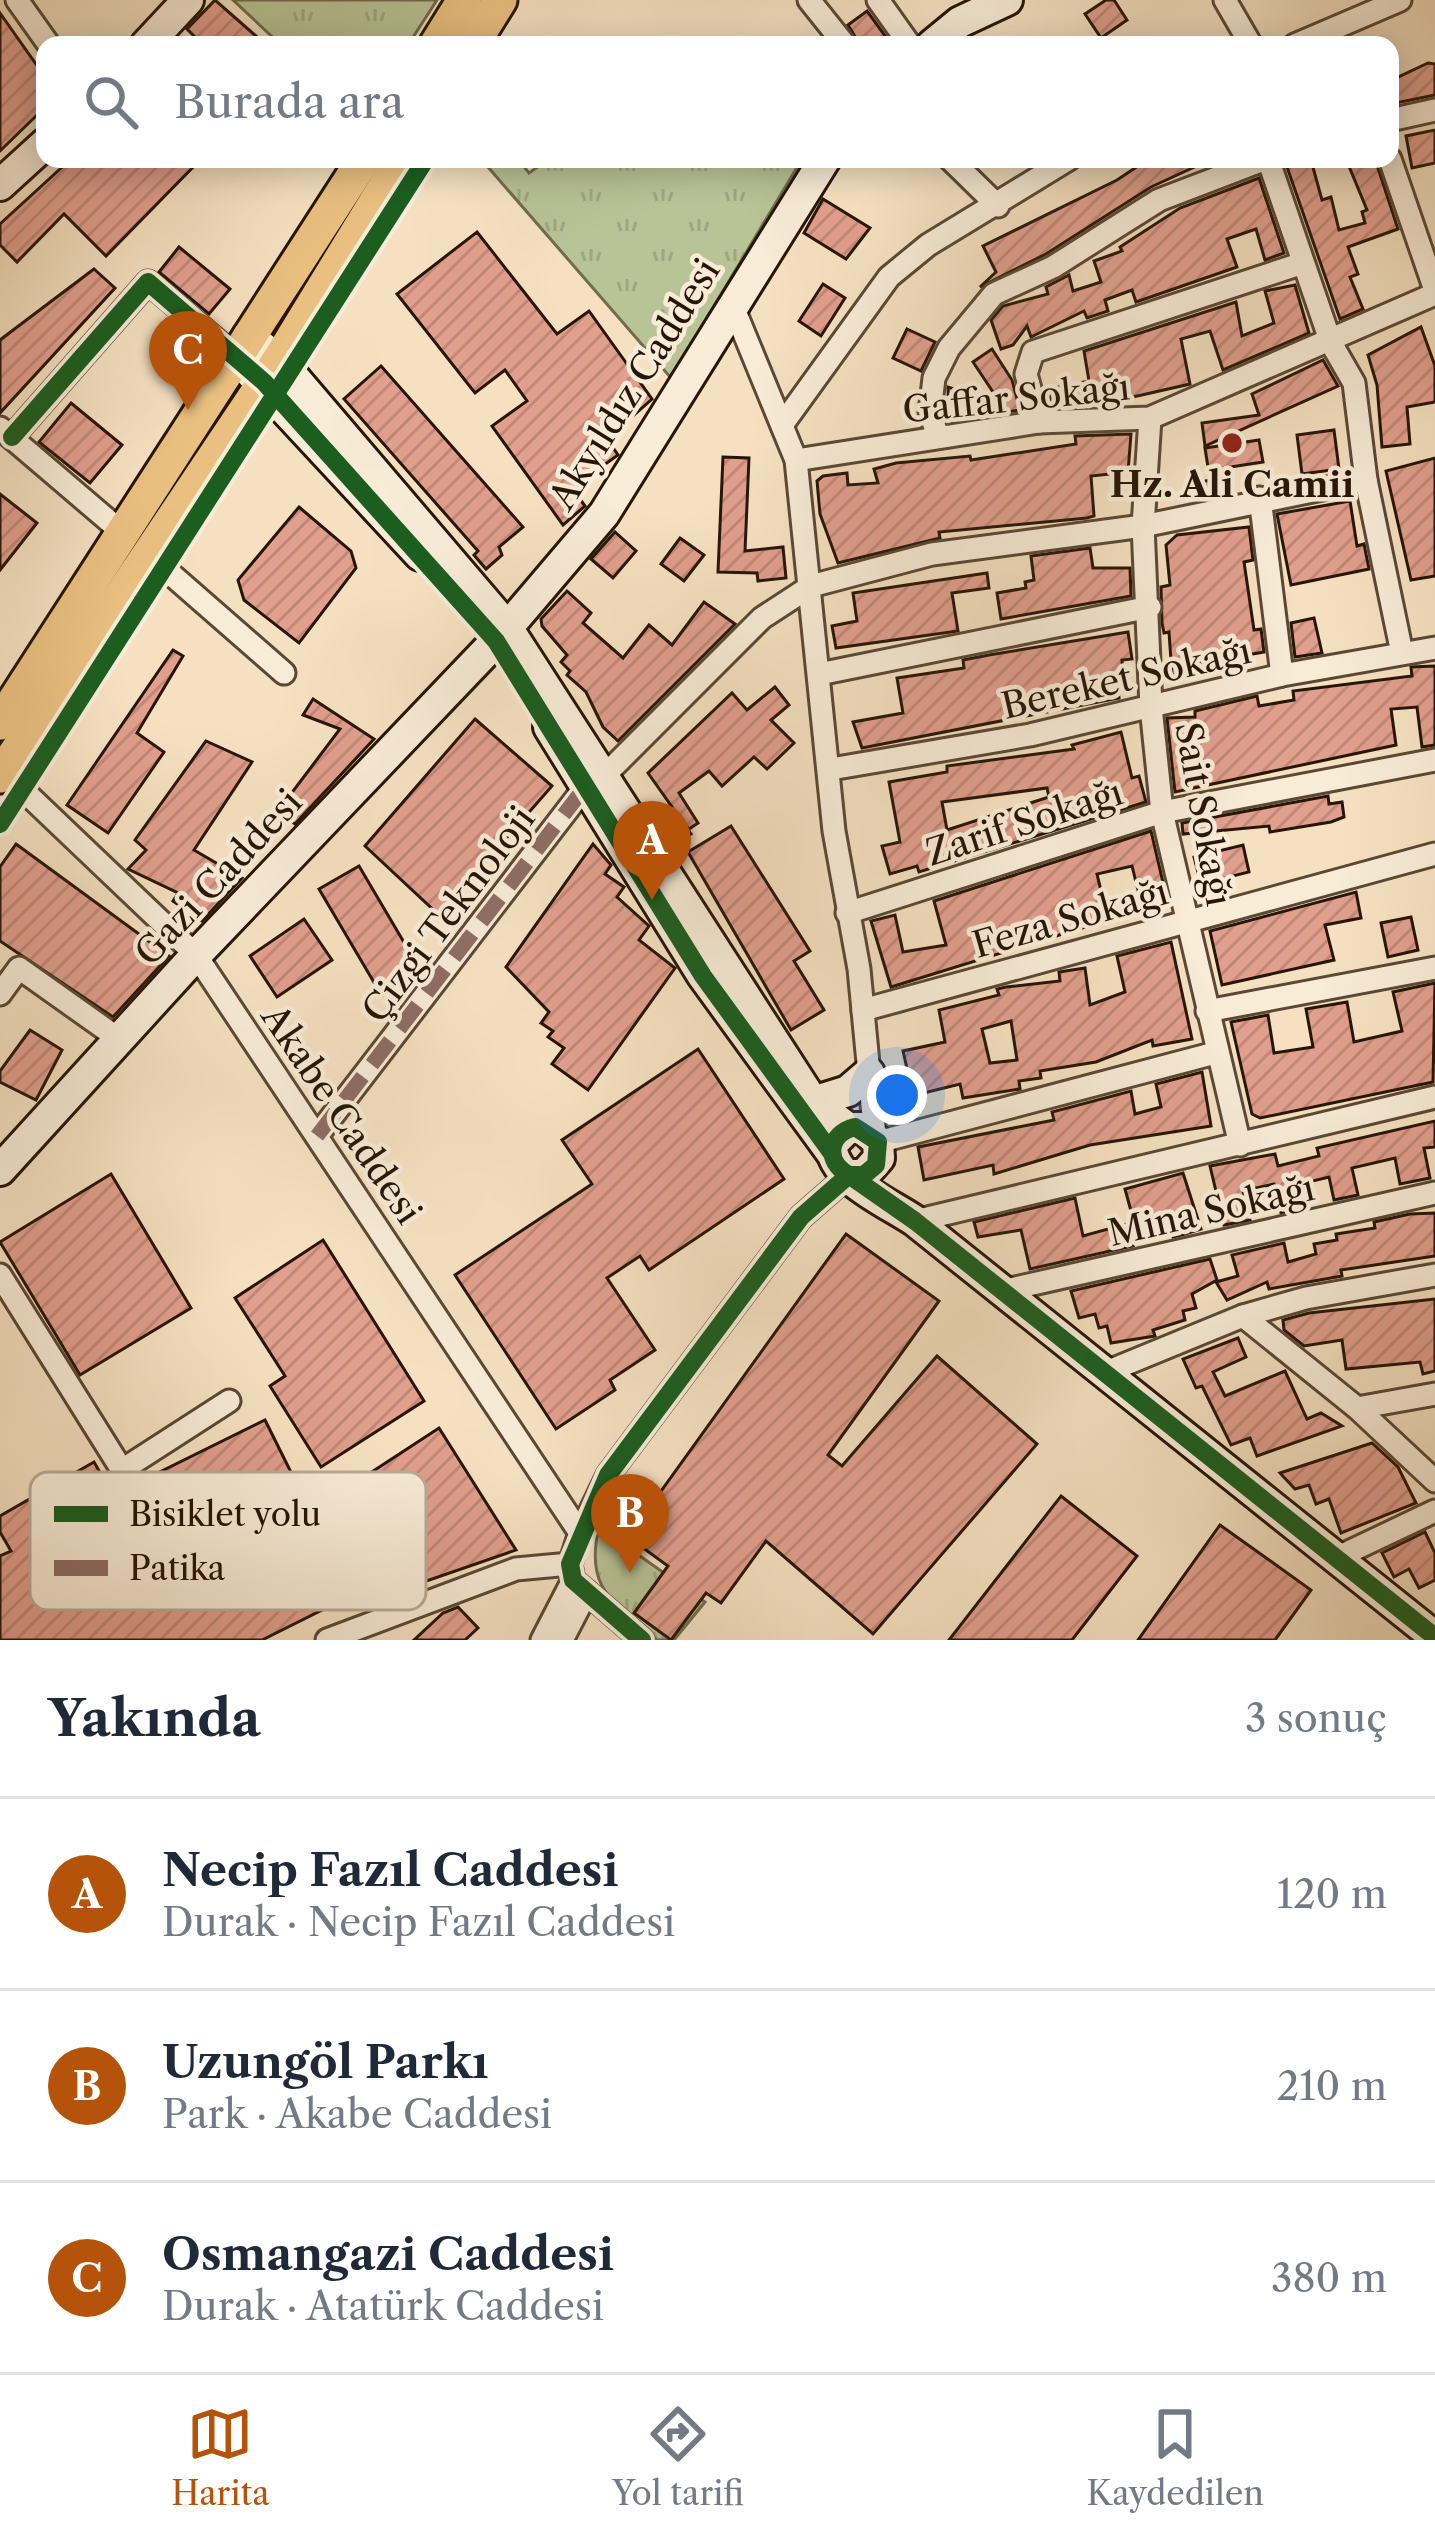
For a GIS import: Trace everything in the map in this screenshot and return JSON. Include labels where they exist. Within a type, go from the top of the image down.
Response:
[{"type":"main road","points":[[442,36],[464,0]]},
{"type":"main road","points":[[478,36],[500,0]]},
{"type":"main road","points":[[0,723],[358,168]]},
{"type":"main road","points":[[2,773],[272,371],[396,168]]},
{"type":"street","points":[[17,0],[43,36]]},
{"type":"street","points":[[154,36],[188,0]]},
{"type":"street","points":[[809,0],[837,36]]},
{"type":"street","points":[[878,0],[904,36]]},
{"type":"street","points":[[943,36],[960,22],[1007,0]]},
{"type":"street","points":[[1225,0],[1246,36]]},
{"type":"street","points":[[1316,36],[1400,0]]},
{"type":"street","points":[[1399,118],[1435,110]]},
{"type":"street","points":[[0,185],[36,152]]},
{"type":"street","name":"Akyıldız Caddesi","points":[[501,633],[604,514],[819,168]]},
{"type":"street","points":[[959,168],[998,206]]},
{"type":"street","points":[[782,425],[800,408],[889,277],[928,245],[1055,168]]},
{"type":"street","points":[[938,436],[930,412],[934,378],[949,348],[994,294],[1053,267],[1159,200],[1243,168]]},
{"type":"street","points":[[1270,168],[1330,343],[1354,383],[1366,480],[1402,653]]},
{"type":"street","points":[[1393,168],[1435,292]]},
{"type":"street","points":[[1039,422],[1026,374],[1033,352],[1303,263]]},
{"type":"street","points":[[123,533],[6,433],[148,282],[272,371],[501,633],[595,781],[813,1102],[856,1146]]},
{"type":"street","name":"Gaffar Sokağı","points":[[796,460],[1039,422],[1150,418],[1330,343],[1435,292]]},
{"type":"street","points":[[562,1640],[577,1578],[580,1533],[608,1475],[856,1146],[868,1073],[796,460],[732,304]]},
{"type":"street","name":"Sait Sokağı","points":[[1150,418],[1143,526],[1151,707],[1162,812],[1240,1145]]},
{"type":"street","name":"Çizgi Teknoloji","points":[[316,1136],[595,781],[762,618],[812,586],[932,554],[1143,526],[1260,498],[1366,480]]},
{"type":"street","points":[[1260,498],[1282,675]]},
{"type":"street","points":[[149,555],[284,673]]},
{"type":"street","points":[[819,674],[1150,607]]},
{"type":"street","name":"Gazi Caddesi","points":[[0,1170],[501,633]]},
{"type":"street","name":"Bereket Sokağı","points":[[831,769],[1030,735],[1282,675],[1435,648]]},
{"type":"street","name":"Zarif Sokağı","points":[[847,913],[1162,812],[1435,760]]},
{"type":"street","name":"Akabe Caddesi","points":[[2,773],[196,955],[580,1533]]},
{"type":"street","points":[[595,781],[704,976],[856,1146],[915,1221],[1435,1637]]},
{"type":"street","name":"Feza Sokağı","points":[[863,1010],[1435,854]]},
{"type":"street","points":[[0,994],[20,968],[119,1039]]},
{"type":"street","points":[[1207,1011],[1435,968]]},
{"type":"street","points":[[856,1146],[1215,1053]]},
{"type":"street","points":[[813,1102],[848,1091],[868,1073]]},
{"type":"street","points":[[915,1221],[1435,1097]]},
{"type":"street","name":"Mina Sokağı","points":[[1002,1291],[1435,1193]]},
{"type":"street","points":[[0,1275],[122,1470],[229,1401]]},
{"type":"street","points":[[1104,1373],[1244,1316],[1306,1298],[1435,1275]]},
{"type":"street","points":[[1244,1316],[1357,1408],[1435,1481]]},
{"type":"street","points":[[1357,1408],[1435,1394]]},
{"type":"street","points":[[1336,1558],[1435,1511]]},
{"type":"street","points":[[426,1603],[516,1569],[577,1578],[641,1640]]},
{"type":"street","points":[[542,1640],[577,1578]]},
{"type":"street","points":[[327,1640],[407,1610]]},
{"type":"green space","points":[[233,0],[437,0],[414,36],[271,36]]},
{"type":"green space","points":[[489,168],[525,168],[529,173],[536,168],[797,168],[671,378]]},
{"type":"green space","points":[[599,1527],[705,1602],[674,1640],[657,1640],[606,1592],[596,1566]]},
{"type":"building","points":[[215,0],[256,36],[194,36],[187,29]]},
{"type":"building","points":[[1114,0],[1127,20],[1100,36],[1085,14]]},
{"type":"building","points":[[867,11],[885,36],[855,36],[848,25]]},
{"type":"building","points":[[0,13],[36,64],[36,116],[0,151]]},
{"type":"building","points":[[1435,64],[1435,95],[1399,102],[1399,77]]},
{"type":"building","points":[[1435,130],[1435,163],[1412,168],[1406,136]]},
{"type":"building","points":[[61,168],[192,168],[106,256],[64,214],[17,262],[0,245],[0,224]]},
{"type":"building","points":[[1135,168],[1192,168],[1151,187],[1046,254],[980,287],[996,272],[983,246]]},
{"type":"building","points":[[1287,168],[1313,168],[1322,200],[1331,197],[1339,230],[1365,223],[1362,212],[1367,210],[1350,168],[1378,168],[1398,229],[1348,247],[1358,274],[1350,277],[1363,309],[1340,319]]},
{"type":"building","points":[[1259,178],[1284,253],[1265,260],[1256,229],[1227,239],[1237,267],[1136,302],[1132,290],[1105,300],[1108,311],[1087,318],[1084,311],[1031,337],[1027,326],[1013,345],[1001,349],[991,320],[1003,306],[1048,294],[1046,287],[1069,275],[1073,291],[1101,282],[1094,261],[1122,251],[1120,247],[1180,208]]},
{"type":"building","points":[[823,199],[870,228],[846,259],[804,233]]},
{"type":"building","points":[[477,232],[557,334],[589,311],[652,399],[607,439],[618,455],[572,488],[585,506],[563,525],[492,426],[527,401],[505,370],[475,393],[397,294]]},
{"type":"building","points":[[179,247],[230,289],[209,314],[159,272]]},
{"type":"building","points":[[94,269],[115,288],[0,413],[0,340]]},
{"type":"building","points":[[823,284],[845,298],[821,336],[799,321]]},
{"type":"building","points":[[1295,285],[1309,333],[1223,370],[1210,331],[1181,339],[1190,384],[1098,405],[1097,400],[1052,406],[1049,389],[1089,381],[1084,351],[1236,302],[1242,336],[1274,323],[1265,291]]},
{"type":"building","points":[[1421,327],[1435,366],[1435,402],[1407,407],[1410,444],[1382,447],[1377,385],[1368,355]]},
{"type":"building","points":[[907,329],[935,342],[921,371],[893,358]]},
{"type":"building","points":[[992,349],[1012,380],[1020,410],[949,421],[948,387],[1001,404],[973,362]]},
{"type":"building","points":[[1323,360],[1338,386],[1205,446],[1202,423],[1259,415],[1252,394]]},
{"type":"building","points":[[381,366],[523,527],[499,547],[502,555],[486,569],[474,555],[478,551],[344,399]]},
{"type":"building","points":[[71,403],[122,445],[90,483],[39,442]]},
{"type":"building","points":[[1334,430],[1339,469],[1302,474],[1297,435]]},
{"type":"building","points":[[1131,434],[1128,472],[1091,476],[1094,516],[1087,518],[939,532],[940,538],[838,563],[820,514],[817,481],[823,476],[847,473],[848,485],[878,483],[874,469],[896,463],[970,456],[971,460],[1076,444],[1075,436]]},
{"type":"building","points":[[1259,440],[1263,462],[1224,468],[1227,493],[1203,497],[1201,482],[1210,480],[1205,448]]},
{"type":"building","points":[[723,457],[749,458],[745,551],[783,547],[786,578],[758,581],[757,573],[718,572]]},
{"type":"building","points":[[1435,458],[1435,576],[1411,580],[1386,471]]},
{"type":"building","points":[[0,494],[37,523],[0,570]]},
{"type":"building","points":[[1350,501],[1357,546],[1364,544],[1369,569],[1291,585],[1277,514]]},
{"type":"building","points":[[299,507],[351,551],[356,568],[299,643],[244,600],[238,580]]},
{"type":"building","points":[[1249,527],[1253,560],[1244,562],[1254,630],[1261,629],[1264,652],[1247,655],[1248,660],[1190,663],[1189,672],[1172,675],[1169,632],[1164,633],[1162,623],[1161,587],[1170,585],[1166,545],[1177,535]]},
{"type":"building","points":[[615,532],[636,551],[613,578],[591,559]]},
{"type":"building","points":[[680,538],[704,555],[684,581],[661,564]]},
{"type":"building","points":[[1090,548],[1093,568],[1130,568],[1131,596],[1001,619],[997,593],[1026,588],[1025,582],[1034,580],[1031,556]]},
{"type":"building","points":[[987,573],[989,588],[952,593],[958,631],[836,648],[832,626],[857,621],[853,593]]},
{"type":"building","points":[[567,591],[591,613],[583,623],[623,658],[649,625],[672,645],[704,602],[735,624],[618,741],[603,727],[586,692],[567,675],[570,671],[561,662],[567,655],[542,626],[541,619]]},
{"type":"building","points":[[1314,618],[1322,653],[1295,657],[1291,623]]},
{"type":"building","points":[[1128,632],[1132,659],[1122,660],[1124,688],[1118,689],[1119,698],[862,748],[853,722],[903,713],[897,678],[964,668],[963,660]]},
{"type":"building","points":[[173,650],[183,656],[137,733],[164,752],[108,833],[67,805]]},
{"type":"building","points":[[1435,666],[1435,745],[1422,747],[1417,707],[1391,709],[1396,745],[1175,792],[1167,718],[1195,717],[1195,711],[1257,696],[1259,706],[1294,700],[1293,691],[1412,676],[1411,667]]},
{"type":"building","points":[[775,687],[789,705],[771,720],[794,743],[767,769],[754,757],[722,786],[709,771],[679,793],[698,823],[689,829],[683,822],[691,834],[676,843],[659,816],[672,807],[648,773],[732,693],[747,710]]},
{"type":"building","points":[[313,699],[374,739],[295,824],[278,811],[340,729],[303,715]]},
{"type":"building","points":[[475,719],[552,786],[439,915],[365,846]]},
{"type":"building","points":[[1121,732],[1132,778],[1139,776],[1146,802],[919,872],[917,866],[890,874],[882,846],[900,842],[889,782],[947,772],[947,766],[1074,749],[1072,745]],"holes":[[[1047,788],[1049,797],[947,830],[942,802]]]},
{"type":"building","points":[[206,741],[252,762],[194,850],[242,878],[202,921],[173,901],[178,893],[128,869],[146,850],[135,840]]},
{"type":"building","points":[[1328,796],[1329,804],[1342,802],[1344,817],[1270,832],[1269,826],[1183,834],[1182,823]]},
{"type":"building","points":[[731,826],[810,951],[794,961],[824,1010],[791,1030],[688,852]]},
{"type":"building","points":[[1151,831],[1168,904],[1143,910],[1132,866],[1097,874],[1108,920],[891,987],[871,921],[895,915],[903,952],[946,945],[934,901]]},
{"type":"building","points":[[16,844],[169,956],[113,1017],[0,941],[0,867]]},
{"type":"building","points":[[593,844],[611,865],[605,874],[624,887],[617,897],[649,926],[639,940],[675,968],[588,1090],[552,1064],[564,1048],[548,1037],[553,1031],[541,1023],[549,1012],[506,967]]},
{"type":"building","points":[[1243,845],[1249,872],[1201,884],[1194,857]]},
{"type":"building","points":[[359,866],[422,973],[382,996],[319,889]]},
{"type":"building","points":[[1356,892],[1361,918],[1325,925],[1334,960],[1222,985],[1210,931]]},
{"type":"building","points":[[1411,917],[1418,950],[1388,957],[1381,923]]},
{"type":"building","points":[[304,919],[332,960],[277,997],[250,956]]},
{"type":"building","points":[[1171,942],[1192,1039],[1153,1046],[1152,1040],[1096,1062],[1040,1071],[1041,1078],[1019,1081],[1020,1089],[963,1098],[960,1084],[887,1102],[888,1078],[908,1073],[903,1051],[945,1042],[939,1010],[999,995],[997,989],[1060,981],[1059,972],[1085,968],[1090,1005],[1125,992],[1117,956]],"holes":[[[1011,1021],[1017,1060],[990,1063],[982,1029]]]},
{"type":"building","points":[[1435,983],[1433,1082],[1260,1118],[1252,1114],[1231,1022],[1268,1015],[1274,1053],[1313,1047],[1306,1009],[1347,1002],[1354,1042],[1402,1031],[1393,992]]},
{"type":"building","points":[[30,1030],[62,1050],[36,1100],[0,1082],[0,1071]]},
{"type":"building","points":[[698,1049],[784,1179],[649,1270],[640,1256],[607,1278],[655,1350],[610,1380],[615,1390],[556,1429],[455,1275],[592,1184],[562,1140]]},
{"type":"building","points":[[1202,1072],[1211,1126],[1090,1145],[994,1174],[993,1165],[924,1180],[918,1147],[1054,1120],[1052,1112],[1131,1091],[1135,1114],[1161,1107],[1156,1084]]},
{"type":"building","points":[[1435,1121],[1435,1147],[1424,1148],[1430,1178],[1400,1184],[1395,1158],[1352,1168],[1358,1195],[1334,1200],[1329,1177],[1300,1184],[1306,1207],[1281,1213],[1274,1184],[1243,1191],[1250,1220],[1224,1225],[1210,1166],[1275,1154],[1278,1166],[1319,1156],[1317,1148]]},
{"type":"building","points":[[1183,1173],[1201,1229],[1185,1234],[1173,1237],[1171,1230],[1131,1240],[1133,1246],[1030,1269],[1021,1230],[978,1237],[974,1222],[1075,1198],[1083,1236],[1134,1222],[1125,1189]]},
{"type":"building","points":[[111,1174],[191,1308],[80,1375],[0,1242]]},
{"type":"building","points":[[1435,1213],[1435,1256],[1341,1270],[1342,1276],[1269,1289],[1267,1282],[1227,1300],[1216,1282],[1238,1276],[1232,1255],[1284,1243],[1288,1262],[1316,1254],[1314,1244],[1337,1240],[1336,1234],[1375,1228],[1374,1222],[1410,1214]]},
{"type":"building","points":[[846,1234],[939,1301],[828,1455],[842,1466],[937,1356],[1037,1444],[873,1634],[766,1541],[721,1603],[706,1593],[671,1640],[634,1613],[668,1566],[628,1537]]},
{"type":"building","points":[[323,1240],[424,1401],[321,1467],[270,1386],[285,1376],[235,1298]]},
{"type":"building","points":[[1210,1259],[1217,1280],[1192,1294],[1196,1308],[1183,1311],[1185,1320],[1153,1330],[1155,1336],[1111,1343],[1107,1326],[1099,1328],[1095,1314],[1079,1318],[1071,1291]]},
{"type":"building","points":[[1435,1299],[1435,1371],[1423,1374],[1420,1362],[1346,1369],[1342,1340],[1304,1346],[1284,1330],[1283,1320],[1309,1313]]},
{"type":"building","points":[[1238,1338],[1246,1357],[1213,1372],[1225,1396],[1285,1371],[1307,1419],[1321,1413],[1342,1426],[1257,1456],[1250,1438],[1231,1445],[1183,1359]]},
{"type":"building","points":[[265,1420],[291,1472],[160,1472]]},
{"type":"building","points":[[439,1428],[516,1550],[426,1581],[426,1472],[372,1472]]},
{"type":"building","points":[[1372,1443],[1398,1467],[1416,1503],[1341,1533],[1329,1499],[1316,1504],[1309,1485],[1295,1489],[1280,1473]]},
{"type":"building","points":[[94,1462],[100,1472],[77,1472]]},
{"type":"building","points":[[1061,1496],[1137,1556],[1072,1640],[949,1640]]},
{"type":"building","points":[[30,1499],[30,1610],[322,1610],[262,1640],[0,1640],[0,1556],[11,1551],[0,1532],[0,1516]]},
{"type":"building","points":[[1220,1525],[1311,1590],[1275,1640],[1138,1640]]},
{"type":"building","points":[[1425,1532],[1435,1553],[1435,1580],[1419,1588],[1409,1569],[1394,1577],[1382,1553]]},
{"type":"building","points":[[458,1607],[478,1628],[465,1640],[414,1640],[443,1613]]},
{"type":"marked path","points":[[317,1136],[585,787]]},
{"type":"cycle path","points":[[0,824],[420,168]]},
{"type":"cycle path","points":[[12,437],[148,282],[264,382],[496,641],[703,976],[831,1152]]},
{"type":"cycle path","points":[[642,1640],[573,1580],[570,1564],[608,1475],[801,1217],[849,1175],[864,1175],[876,1165],[878,1142],[855,1127],[839,1135],[832,1148],[841,1169],[849,1175],[915,1221],[1435,1637]]},
{"type":"place","name":"Osmangazi Caddesi","points":[[188,410]]},
{"type":"place","name":"Hz. Ali Camii","points":[[1232,443]]},
{"type":"place","name":"Necip Fazıl Caddesi","points":[[652,900]]},
{"type":"place","name":"Uzungöl Parkı","points":[[630,1573]]}]
